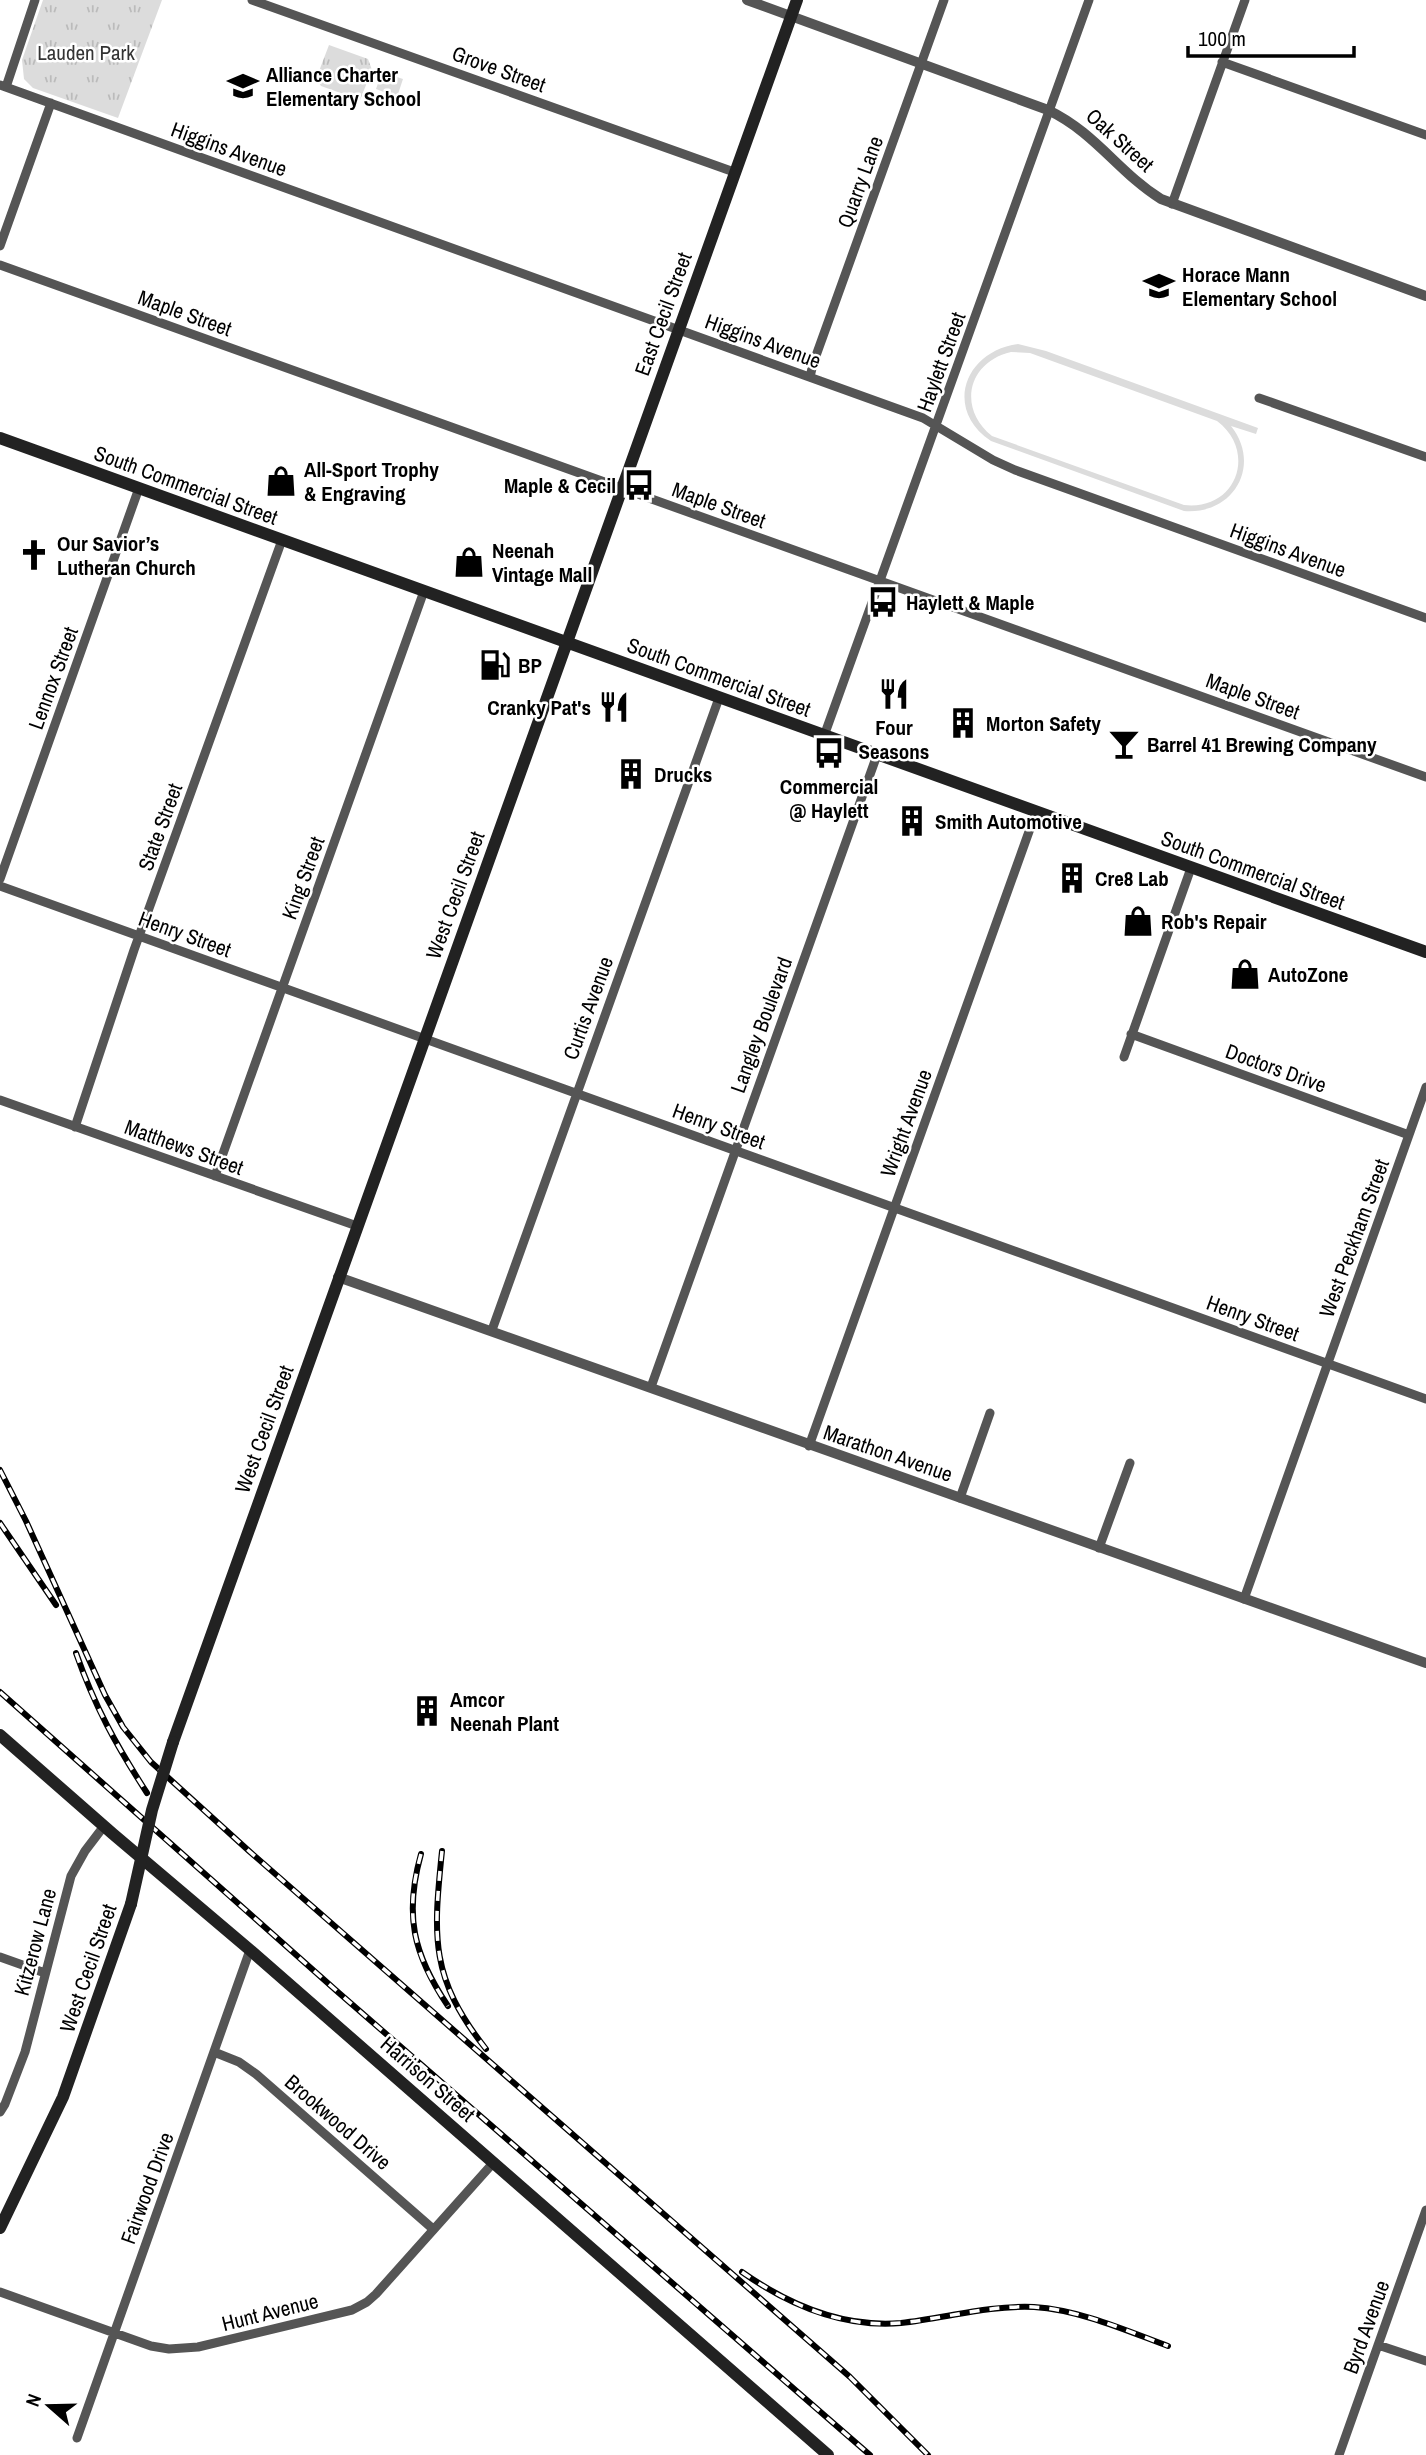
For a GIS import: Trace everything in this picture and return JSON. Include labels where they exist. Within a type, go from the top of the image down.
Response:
[{"type":"main road","name":"East Cecil Street","points":[[567,642],[797,0]]},
{"type":"main road","name":"South Commercial Street","points":[[0,438],[1426,952]]},
{"type":"main road","name":"West Cecil Street","points":[[0,2228],[63,2097],[131,1904],[152,1810],[173,1742],[567,642]]},
{"type":"main road","name":"Harrison Street","points":[[0,1735],[828,2455]]},
{"type":"street","points":[[3,86],[35,0]]},
{"type":"street","name":"Grove Street","points":[[252,0],[734,172]]},
{"type":"street","name":"Oak Street","points":[[747,0],[1048,110],[1071,122],[1094,139],[1138,184],[1172,204],[1426,296]]},
{"type":"street","name":"Quarry Lane","points":[[810,377],[944,0]]},
{"type":"street","name":"Haylett Street","points":[[824,736],[1089,0]]},
{"type":"street","points":[[1172,204],[1245,0]]},
{"type":"street","points":[[1222,62],[1426,135]]},
{"type":"street","name":"Higgins Avenue","points":[[3,86],[678,328],[936,424],[993,460],[1015,470],[1426,618]]},
{"type":"street","points":[[0,246],[51,103]]},
{"type":"street","name":"Maple Street","points":[[0,265],[1426,777]]},
{"type":"street","points":[[1259,398],[1426,457]]},
{"type":"street","name":"Lennox Street","points":[[0,879],[139,488]]},
{"type":"street","name":"State Street","points":[[75,1127],[140,936],[282,540]]},
{"type":"street","name":"King Street","points":[[215,1177],[424,592]]},
{"type":"street","name":"Curtis Avenue","points":[[492,1330],[719,698]]},
{"type":"street","name":"Langley Boulevard","points":[[652,1387],[877,755]]},
{"type":"street","name":"Wright Avenue","points":[[809,1446],[1036,812]]},
{"type":"street","points":[[1124,1057],[1191,868]]},
{"type":"street","name":"Henry Street","points":[[0,886],[1426,1399]]},
{"type":"street","name":"Doctors Drive","points":[[1131,1034],[1409,1135]]},
{"type":"street","name":"West Peckham Street","points":[[1244,1599],[1426,1087]]},
{"type":"street","name":"Matthews Street","points":[[0,1100],[356,1226]]},
{"type":"street","name":"Marathon Avenue","points":[[338,1277],[1426,1663]]},
{"type":"street","points":[[960,1498],[990,1413]]},
{"type":"street","points":[[1099,1548],[1130,1463]]},
{"type":"street","name":"Kitzerow Lane","points":[[0,2112],[25,2052],[71,1876],[104,1826]]},
{"type":"street","name":"Fairwood Drive","points":[[77,2438],[250,1950]]},
{"type":"street","points":[[0,1957],[45,1973]]},
{"type":"street","name":"Brookwood Drive","points":[[214,2052],[239,2062],[256,2074],[433,2229]]},
{"type":"street","name":"Hunt Avenue","points":[[0,2292],[160,2348],[188,2349],[352,2310],[368,2302],[376,2294],[494,2162]]},
{"type":"street","name":"Byrd Avenue","points":[[1339,2455],[1426,2210]]},
{"type":"street","points":[[1378,2345],[1426,2361]]},
{"type":"green space","name":"Lauden Park","points":[[43,0],[162,0],[118,118],[33,88],[24,79],[22,60]]},
{"type":"green space","points":[[329,45],[368,59],[372,70],[360,100],[321,86],[316,79]]},
{"type":"green space","points":[[382,72],[403,79],[397,97],[376,89]]},
{"type":"green space","points":[[1018,344],[1046,351],[1258,428],[1256,434],[1231,426],[1240,441],[1244,456],[1238,485],[1217,505],[1202,510],[1184,511],[991,441],[976,428],[964,398],[974,369],[1000,349]],"holes":[[[1011,352],[1030,353],[1217,421],[1229,434],[1236,448],[1238,463],[1235,477],[1228,489],[1217,499],[1202,504],[1184,505],[992,436],[981,425],[974,412],[972,387],[977,376],[985,365],[996,357]]]},
{"type":"railway","points":[[0,1470],[105,1695],[123,1727],[151,1762],[850,2377],[928,2455]]},
{"type":"railway","points":[[0,1523],[56,1605]]},
{"type":"railway","points":[[76,1653],[107,1725],[147,1793]]},
{"type":"railway","points":[[0,1692],[339,1993],[870,2455]]},
{"type":"railway","points":[[442,1851],[437,1909],[440,1956],[454,2000],[486,2049]]},
{"type":"railway","points":[[421,1854],[413,1896],[415,1933],[427,1969],[448,2006]]},
{"type":"railway","points":[[742,2272],[797,2304],[837,2318],[858,2322],[901,2323],[984,2310],[1034,2307],[1085,2316],[1168,2346]]},
{"type":"place","name":"Alliance Charter Elementary School","points":[[243,86]]},
{"type":"place","name":"Horace Mann Elementary School","points":[[1159,286]]},
{"type":"place","name":"All-Sport Trophy & Engraving","points":[[281,481]]},
{"type":"place","name":"Maple & Cecil","points":[[639,485]]},
{"type":"place","name":"Our Savior’s Lutheran Church","points":[[34,555]]},
{"type":"place","name":"Neenah Vintage Mall","points":[[469,562]]},
{"type":"place","name":"Haylett & Maple","points":[[883,602]]},
{"type":"place","name":"BP","points":[[495,665]]},
{"type":"place","name":"Four Seasons","points":[[894,694]]},
{"type":"place","name":"Cranky Pat's","points":[[614,707]]},
{"type":"place","name":"Morton Safety","points":[[963,723]]},
{"type":"place","name":"Barrel 41 Brewing Company","points":[[1124,744]]},
{"type":"place","name":"Commercial @ Haylett","points":[[829,753]]},
{"type":"place","name":"Drucks","points":[[631,774]]},
{"type":"place","name":"Smith Automotive","points":[[912,821]]},
{"type":"place","name":"Cre8 Lab","points":[[1072,878]]},
{"type":"place","name":"Rob's Repair","points":[[1138,921]]},
{"type":"place","name":"AutoZone","points":[[1245,974]]},
{"type":"place","name":"Amcor Neenah Plant","points":[[427,1711]]}]
